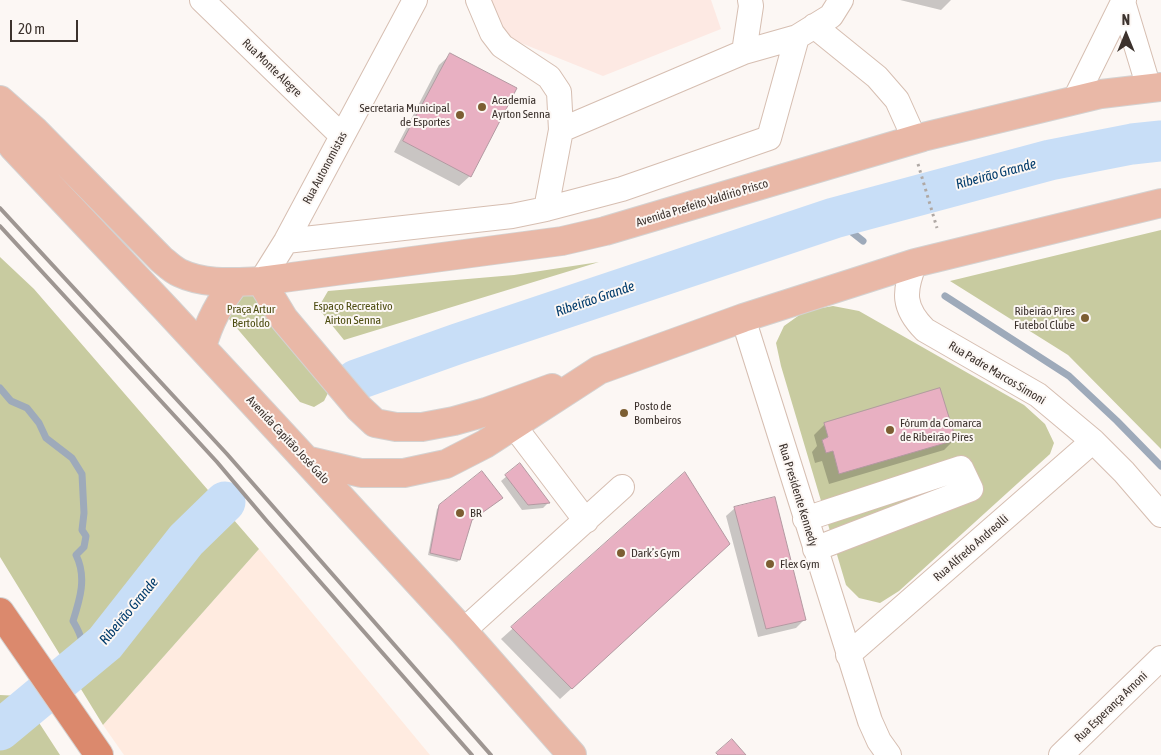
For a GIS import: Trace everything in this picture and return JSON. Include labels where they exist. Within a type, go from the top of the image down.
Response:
[{"type":"highway","points":[[0,612],[9,640],[36,664],[98,755]]},
{"type":"main road","name":"Avenida Prefeito Valdírio Prisco","points":[[249,282],[522,247],[605,232],[915,149],[1101,94],[1157,91]]},
{"type":"main road","points":[[0,100],[35,131],[161,259],[180,273],[200,279],[249,282],[284,319],[359,408],[375,423],[396,426],[422,427],[486,412],[743,318],[915,263],[1161,203]]},
{"type":"main road","name":"Avenida Capitão José Galo","points":[[0,130],[14,148],[202,347],[463,631],[572,755]]},
{"type":"main road","points":[[284,319],[291,277]]},
{"type":"main road","points":[[202,347],[214,312],[224,296],[249,282]]},
{"type":"main road","points":[[306,460],[361,473],[404,473],[446,464],[485,444],[599,370]]},
{"type":"street","name":"Rua Monte Alegre","points":[[202,0],[342,136]]},
{"type":"street","name":"Rua Autonomistas","points":[[249,282],[286,241],[415,0]]},
{"type":"street","points":[[478,0],[492,34],[502,46],[549,77],[559,92],[561,130],[546,209]]},
{"type":"street","points":[[744,52],[751,6],[750,0]]},
{"type":"street","points":[[561,130],[744,52],[806,32],[831,16],[841,0]]},
{"type":"street","points":[[1123,1],[1157,91]]},
{"type":"street","points":[[1074,101],[1123,1]]},
{"type":"street","points":[[806,32],[877,77],[897,100],[915,149]]},
{"type":"street","points":[[286,241],[512,216],[546,209],[622,189],[769,138],[806,32]]},
{"type":"street","name":"Rua Padre Marcos Simoni","points":[[915,263],[908,281],[906,299],[909,310],[915,320],[926,330],[1038,395],[1093,441],[1124,472],[1161,515]]},
{"type":"street","name":"Rua Presidente Kennedy","points":[[743,318],[848,656],[870,721],[889,755]]},
{"type":"street","points":[[514,426],[586,521]]},
{"type":"street","name":"Rua Alfredo Andreolli","points":[[848,656],[1093,441]]},
{"type":"street","points":[[806,519],[961,468],[971,489],[815,549]]},
{"type":"street","points":[[463,631],[622,487]]},
{"type":"street","name":"Rua Esperança Arnoni","points":[[1061,755],[1161,658]]},
{"type":"path","points":[[915,149],[936,228]]},
{"type":"shaded area","points":[[490,0],[711,0],[721,29],[603,76],[501,35]]},
{"type":"shaded area","points":[[259,549],[430,755],[124,755],[103,725]]},
{"type":"green space","name":"Ribeirão Pires Futebol Clube","points":[[1161,230],[1161,449],[1068,355],[950,281]]},
{"type":"green space","points":[[0,257],[34,289],[259,549],[103,725],[0,557]]},
{"type":"green space","name":"Espaço Recreativo Airton Senna","points":[[599,262],[344,340],[318,308],[328,291],[514,275]]},
{"type":"green space","name":"Praça Artur Bertoldo","points":[[257,294],[329,391],[324,401],[314,407],[300,402],[229,319],[227,305],[240,295]]},
{"type":"green space","points":[[833,306],[859,311],[1024,405],[1045,424],[1054,443],[1050,454],[899,591],[880,603],[859,598],[846,585],[781,366],[776,343],[784,326],[805,311]]},
{"type":"green space","points":[[0,695],[21,696],[0,713]]},
{"type":"green space","points":[[34,715],[60,755],[0,755],[0,745]]},
{"type":"water","points":[[21,696],[34,715],[0,745],[0,713]]},
{"type":"building","name":"Secretaria Municipal de Esportes","points":[[450,53],[517,88],[471,177],[403,141]]},
{"type":"building","name":"Fórum da Comarca de Ribeirão Pires","points":[[940,388],[956,440],[839,474],[833,451],[826,453],[822,440],[828,437],[824,423]]},
{"type":"building","points":[[520,463],[550,503],[528,505],[505,475]]},
{"type":"building","name":"BR","points":[[482,471],[503,498],[472,520],[460,560],[430,553],[439,505]]},
{"type":"building","points":[[685,472],[730,544],[572,689],[511,627]]},
{"type":"building","name":"Flex Gym","points":[[775,497],[806,620],[766,629],[734,507]]},
{"type":"building","points":[[732,739],[746,755],[718,755],[716,753]]},
{"type":"waterway","name":"Ribeirão Grande","points":[[356,380],[457,344],[834,218],[1050,160],[1132,144],[1161,141]]},
{"type":"waterway","name":"Ribeirão Grande","points":[[834,218],[863,241]]},
{"type":"waterway","name":"Ribeirão Grande","points":[[945,296],[1069,376],[1161,466]]},
{"type":"waterway","points":[[0,388],[11,401],[27,408],[39,423],[46,438],[72,458],[82,474],[84,513],[82,530],[86,536],[84,547],[76,555],[82,580],[73,621],[82,641],[80,663]]},
{"type":"waterway","name":"Ribeirão Grande","points":[[0,730],[105,643],[186,540],[225,502]]},
{"type":"railway","points":[[0,208],[227,454],[491,755]]},
{"type":"railway","points":[[0,226],[217,462],[472,755]]},
{"type":"place","name":"Academia Ayrton Senna","points":[[482,107]]},
{"type":"place","name":"Secretaria Municipal de Esportes","points":[[460,115]]},
{"type":"place","name":"Ribeirão Pires Futebol Clube","points":[[1085,318]]},
{"type":"place","name":"Posto de Bombeiros","points":[[624,413]]},
{"type":"place","name":"Fórum da Comarca de Ribeirão Pires","points":[[890,430]]},
{"type":"place","name":"BR","points":[[460,513]]},
{"type":"place","name":"Dark’s Gym","points":[[621,553]]},
{"type":"place","name":"Flex Gym","points":[[770,564]]}]
